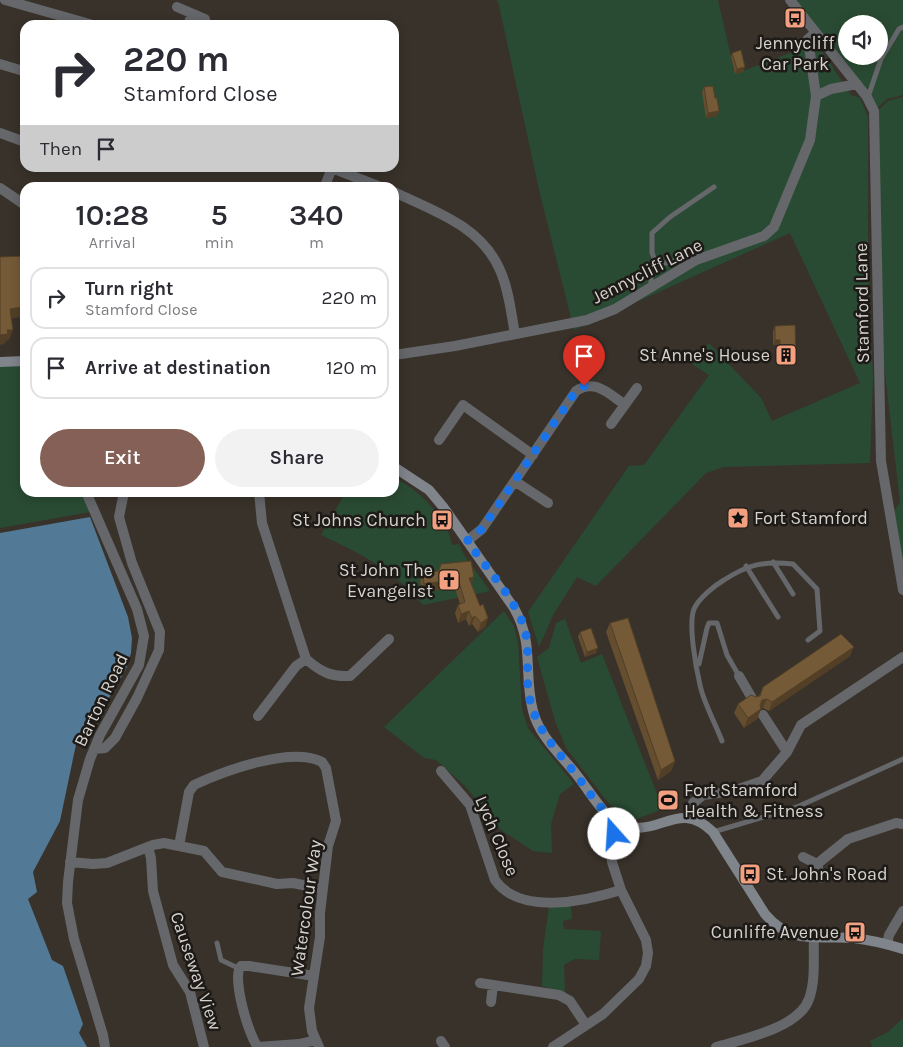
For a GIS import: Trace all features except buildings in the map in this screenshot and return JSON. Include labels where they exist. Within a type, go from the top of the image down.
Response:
[{"type":"street","points":[[5,0],[76,20]]},
{"type":"street","name":"Stamford Lane","points":[[790,0],[812,36],[857,84],[867,97],[874,111],[881,461],[903,590]]},
{"type":"street","points":[[178,7],[204,19]]},
{"type":"street","points":[[190,20],[192,14]]},
{"type":"street","name":"Jennycliff Lane","points":[[399,354],[587,320],[615,309],[696,260],[764,236],[774,226],[810,140],[816,96],[812,36]]},
{"type":"street","points":[[0,64],[20,70]]},
{"type":"street","points":[[816,96],[831,89],[857,84]]},
{"type":"street","points":[[0,133],[20,140]]},
{"type":"street","points":[[342,172],[368,182]]},
{"type":"street","points":[[0,188],[20,202]]},
{"type":"street","points":[[399,194],[455,221],[474,236],[488,251],[500,270],[515,334]]},
{"type":"street","points":[[0,362],[20,361]]},
{"type":"street","points":[[467,541],[482,529],[516,482],[576,391],[582,387],[592,385],[600,388],[624,404]]},
{"type":"street","points":[[611,424],[637,388]]},
{"type":"street","points":[[439,440],[463,406],[533,455]]},
{"type":"street","points":[[399,470],[429,490],[514,608],[524,626],[528,643],[529,693],[534,714],[543,732],[597,803],[617,822],[629,827],[651,828],[689,816],[704,824],[713,832],[775,925],[791,935],[801,938],[853,938],[903,949]]},
{"type":"street","points":[[516,482],[548,503]]},
{"type":"street","name":"Barton Road","points":[[88,497],[137,610],[144,636],[144,646],[136,671],[94,749],[78,800],[70,862],[67,902],[74,939],[104,1035],[105,1047]]},
{"type":"street","points":[[94,749],[104,748],[115,738],[137,698],[158,650],[160,632],[132,563],[119,517],[123,497]]},
{"type":"street","points":[[259,497],[262,523],[306,659],[320,671],[335,677],[350,676],[389,639]]},
{"type":"street","points":[[689,816],[694,803],[703,795],[733,791],[762,781],[787,752],[801,725],[903,657]]},
{"type":"street","points":[[258,716],[296,666],[306,659]]},
{"type":"street","points":[[738,676],[754,700]]},
{"type":"street","points":[[763,715],[787,752]]},
{"type":"street","name":"Watercolour Way","points":[[180,846],[189,792],[194,785],[281,756],[315,758],[322,762],[326,768],[336,821],[328,846],[322,890],[320,937],[309,1008],[312,1031],[317,1044]]},
{"type":"street","name":"Lych Close","points":[[441,772],[470,805],[494,880],[512,896],[532,901],[563,902],[594,898],[621,890]]},
{"type":"street","points":[[553,1047],[603,1014],[640,978],[646,966],[648,953],[646,940],[621,890],[612,862],[611,846],[617,822]]},
{"type":"street","points":[[817,864],[848,839],[896,823],[903,824]]},
{"type":"street","points":[[70,862],[107,863],[148,847],[164,844],[204,852],[222,872],[277,884],[293,883],[322,890]]},
{"type":"street","name":"Causeway View","points":[[148,847],[151,858],[153,891],[173,965],[190,992],[204,1047]]},
{"type":"street","points":[[803,858],[817,864]]},
{"type":"street","points":[[817,864],[821,878]]},
{"type":"street","points":[[887,944],[889,935],[903,911]]},
{"type":"street","points":[[716,1047],[777,1027],[799,1014],[809,1000],[813,979],[814,937]]},
{"type":"street","points":[[314,976],[248,966],[238,968],[238,984],[243,1006],[258,1047],[317,1044]]},
{"type":"street","points":[[480,983],[559,995],[570,1000],[586,1025]]},
{"type":"street","points":[[491,1002],[493,985]]},
{"type":"lane","points":[[867,97],[881,59],[899,29],[903,27]]},
{"type":"lane","points":[[790,42],[812,36]]},
{"type":"lane","points":[[657,265],[652,253],[652,233],[670,216],[714,187]]},
{"type":"lane","points":[[651,288],[651,274],[657,265],[674,261],[696,260]]},
{"type":"lane","points":[[773,562],[793,594]]},
{"type":"lane","points":[[722,741],[700,686],[692,630],[694,609],[721,582],[746,566],[773,562],[793,564],[817,589],[820,631],[808,640]]},
{"type":"lane","points":[[746,566],[778,617]]},
{"type":"lane","points":[[698,670],[707,628],[709,623],[714,622],[717,623],[727,655],[738,676]]},
{"type":"lane","points":[[713,832],[797,807],[903,760]]},
{"type":"lane","points":[[218,943],[222,960],[238,968]]},
{"type":"green space","points":[[495,0],[718,0],[735,74],[806,47],[820,48],[851,95],[860,98],[868,117],[868,265],[873,378],[870,463],[724,467],[706,473],[596,586],[577,577],[553,615],[539,647],[528,612],[629,466],[644,465],[709,375],[692,364],[709,343],[761,398],[772,421],[860,383],[790,233],[574,330],[540,194],[498,1]]},
{"type":"green space","points":[[795,0],[903,0],[903,95],[887,99],[874,111],[841,65],[888,65],[888,15],[838,15],[838,60]]},
{"type":"green space","points":[[903,97],[903,575],[894,511],[900,502],[884,365],[875,113],[888,101]]},
{"type":"green space","points":[[20,361],[20,497],[88,497],[96,511],[0,528],[0,362]]},
{"type":"green space","points":[[399,480],[413,489],[431,505],[444,524],[452,545],[459,544],[464,555],[490,591],[423,605],[389,572],[363,556],[321,535],[343,497],[399,497]]},
{"type":"green space","points":[[504,611],[514,626],[518,643],[522,709],[528,728],[574,784],[560,794],[551,824],[552,853],[533,851],[501,830],[466,787],[436,760],[424,758],[384,727]]},
{"type":"green space","points":[[565,619],[581,663],[602,654],[663,809],[634,820],[610,805],[566,748],[555,721],[537,657],[549,648],[556,623]]},
{"type":"green space","points":[[549,906],[571,906],[572,919],[563,921],[564,929],[601,931],[599,960],[575,959],[564,965],[565,993],[542,986],[543,949]]},
{"type":"green space","points":[[903,1018],[903,1047],[872,1047],[870,1041],[888,1032]]},
{"type":"water","points":[[90,517],[128,617],[132,638],[131,653],[126,669],[109,698],[78,735],[60,821],[33,872],[37,892],[28,899],[52,960],[63,966],[83,1024],[79,1033],[87,1047],[0,1047],[0,533]]},
{"type":"place","name":"Jennycliff Car Park","points":[[795,18]]},
{"type":"place","name":"St Anne's House","points":[[786,355]]},
{"type":"place","name":"Fort Stamford","points":[[738,518]]},
{"type":"place","name":"St Johns Church","points":[[442,520]]},
{"type":"place","name":"St John The Evangelist","points":[[449,580]]},
{"type":"place","name":"Fort Stamford Health & Fitness","points":[[668,800]]},
{"type":"place","name":"St. John's Road","points":[[750,874]]},
{"type":"place","name":"Cunliffe Avenue","points":[[855,932]]},
{"type":"route","points":[[584,386],[576,391],[516,482],[496,507],[482,529],[467,541],[514,608],[524,626],[528,643],[529,693],[534,714],[543,732],[597,803],[608,816],[617,822],[614,834]]}]
